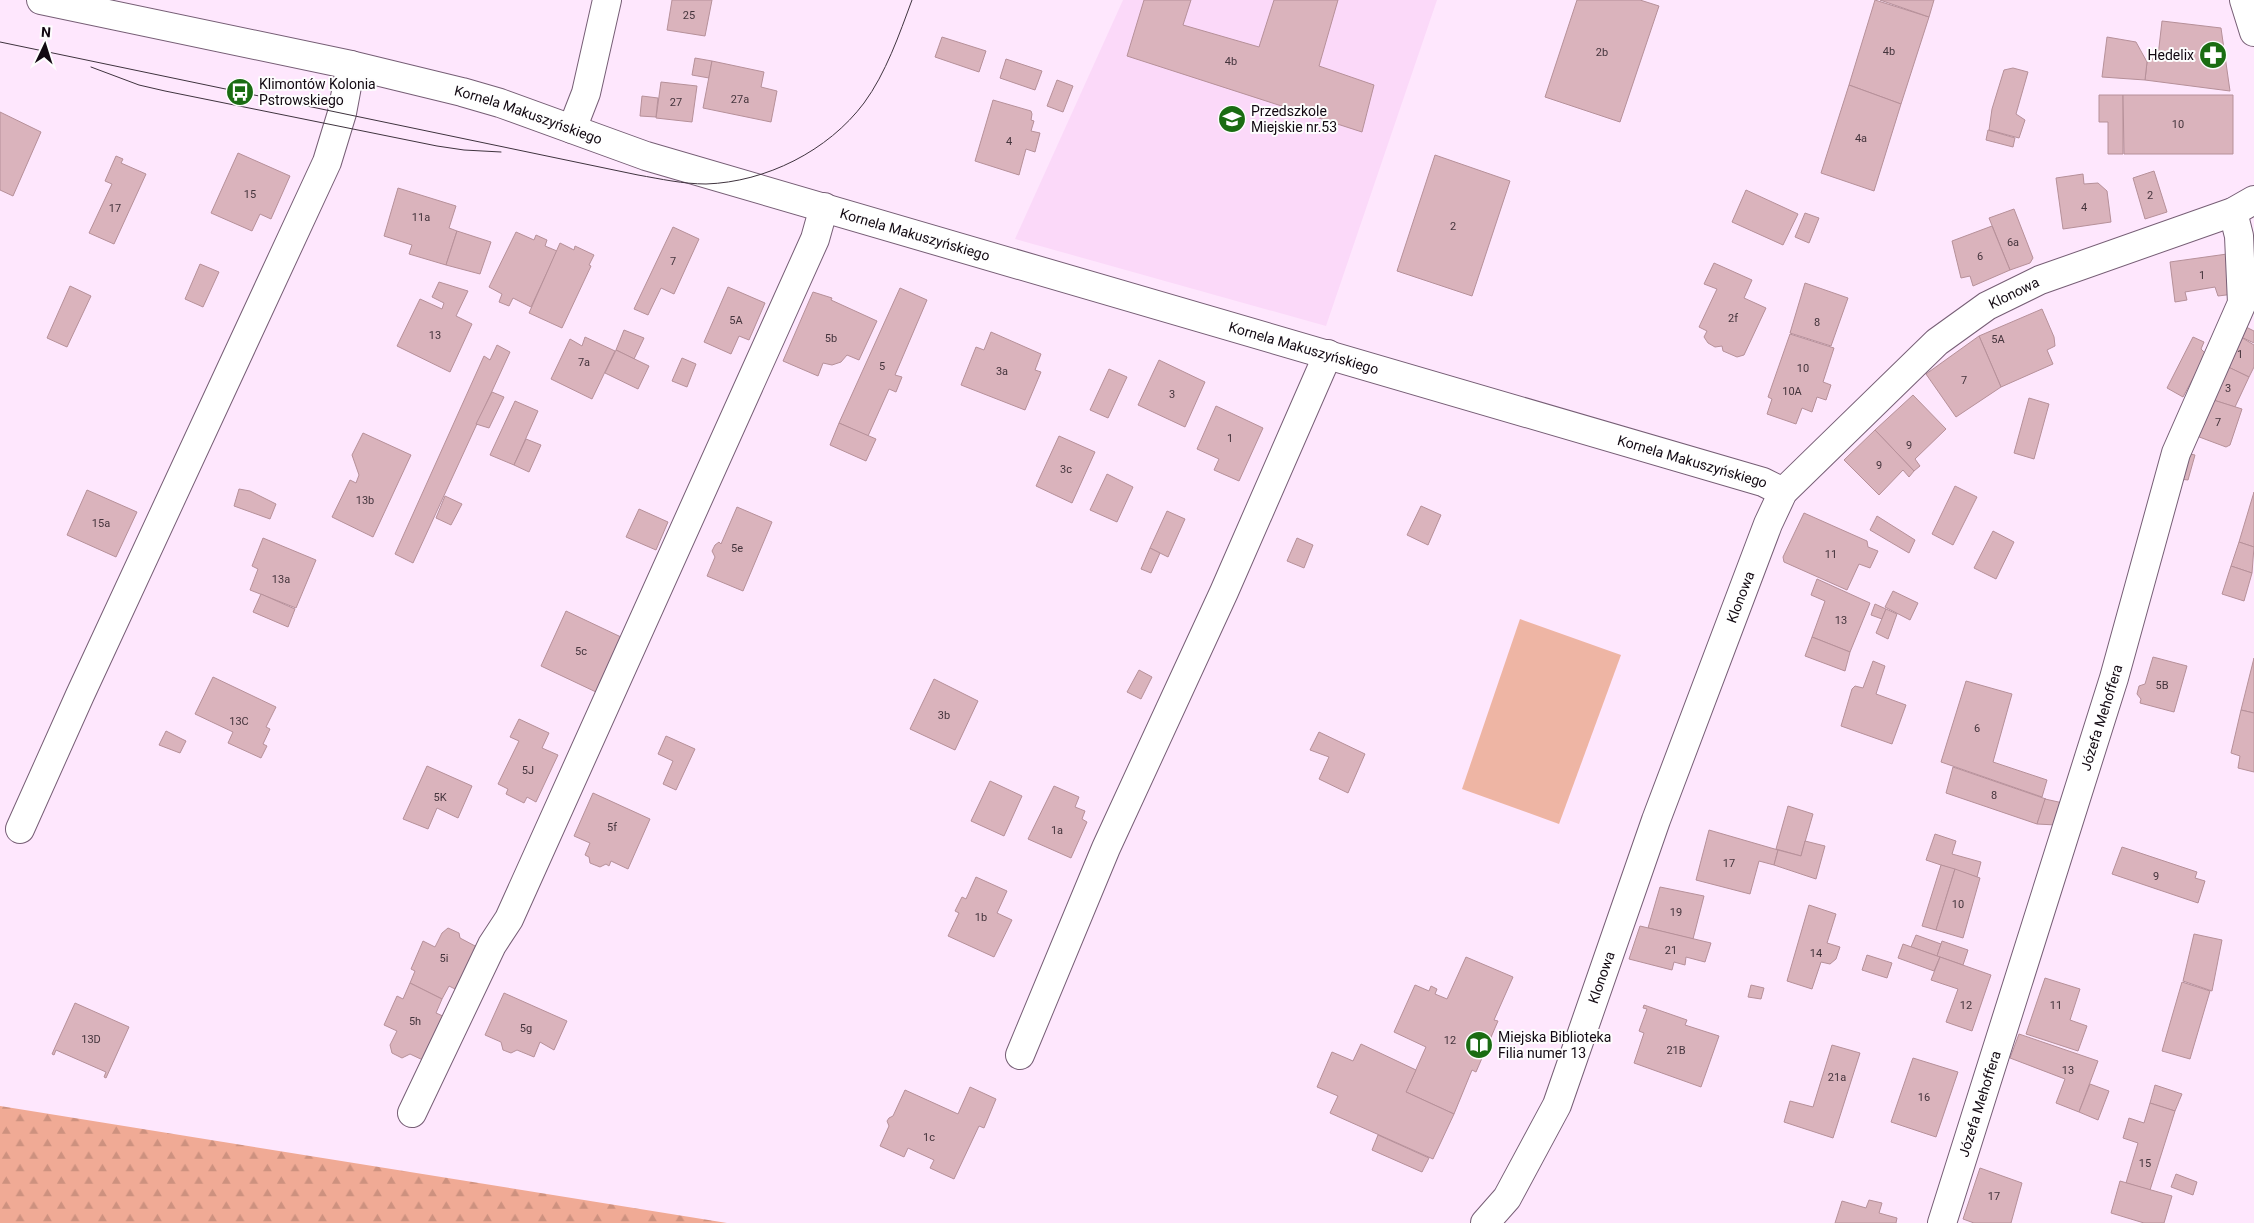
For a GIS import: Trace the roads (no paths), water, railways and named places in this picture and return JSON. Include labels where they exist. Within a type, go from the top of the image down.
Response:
[{"type":"street","name":"Kornela Makuszyńskiego","points":[[40,0],[352,65],[462,92],[646,156],[1763,482],[1783,492]]},
{"type":"street","points":[[572,129],[586,93],[607,0]]},
{"type":"street","points":[[2244,0],[2254,32]]},
{"type":"street","points":[[20,829],[80,694],[327,162],[342,113],[352,65]]},
{"type":"street","name":"Klonowa","points":[[1485,1223],[1507,1198],[1557,1105],[1656,820],[1768,524],[1783,492],[1936,342],[1987,306],[2040,280],[2244,206]]},
{"type":"street","name":"Józefa Mehoffera","points":[[1942,1223],[2114,678],[2176,453],[2242,303],[2239,236],[2244,206]]},
{"type":"street","points":[[412,1113],[492,944],[509,919],[518,901],[811,248],[824,207]]},
{"type":"street","points":[[1020,1055],[1106,848],[1232,575],[1328,354]]},
{"type":"tram line","points":[[0,42],[638,175],[706,184],[729,182],[773,170],[794,161],[833,136],[864,103],[879,79],[912,0]]},
{"type":"tram line","points":[[91,67],[139,85],[165,91],[437,146],[501,152]]},
{"type":"place","name":"Hedelix","points":[[2213,55]]},
{"type":"place","name":"Klimontów Kolonia Pstrowskiego","points":[[240,92]]},
{"type":"place","name":"Przedszkole Miejskie nr.53","points":[[1232,119]]},
{"type":"place","name":"Miejska Biblioteka Filia numer 13","points":[[1479,1045]]}]
